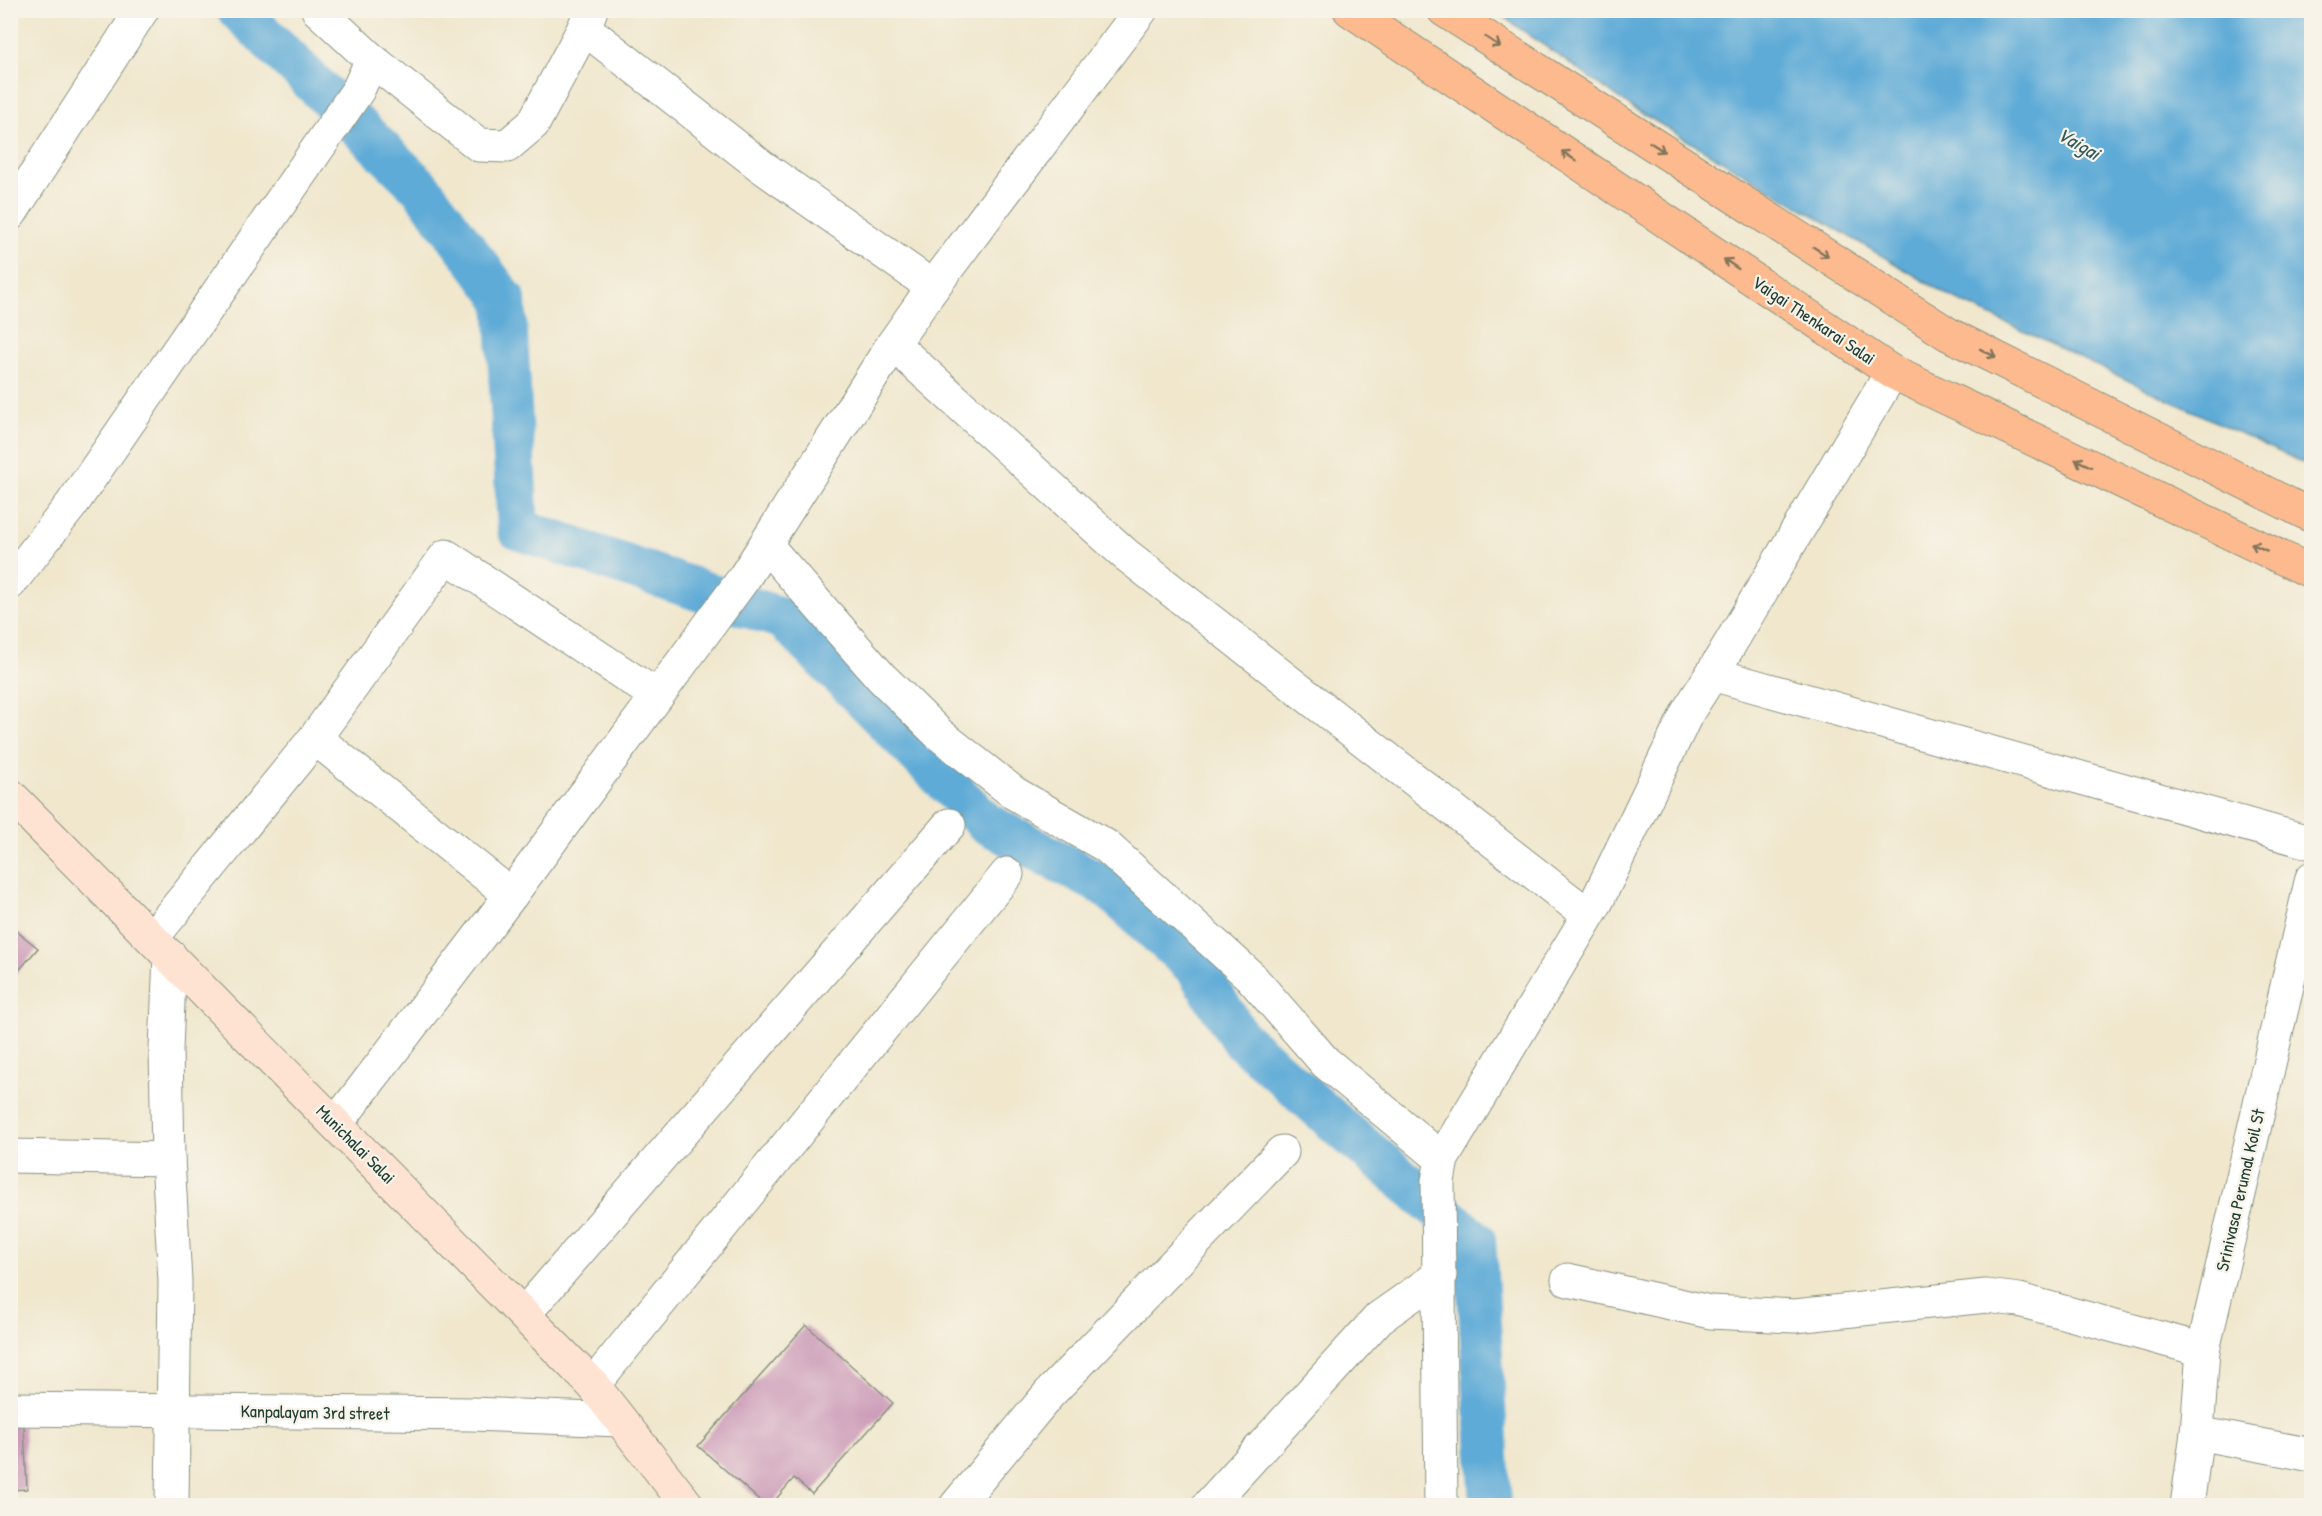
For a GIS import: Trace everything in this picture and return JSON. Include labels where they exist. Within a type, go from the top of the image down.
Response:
[{"type":"main road","name":"Vaigai Thenkarai Salai","points":[[1350,10],[1892,372],[2312,572]]},
{"type":"main road","points":[[1444,10],[1948,333],[2312,516]]},
{"type":"main road","name":"Munichalai Salai","points":[[10,795],[593,1385],[688,1506]]},
{"type":"street","points":[[10,214],[142,10]]},
{"type":"street","points":[[318,10],[372,60],[479,145],[507,146],[533,124],[587,19],[761,166],[933,287]]},
{"type":"street","points":[[336,1124],[511,895],[713,621],[766,545],[893,344],[933,287],[1141,10]]},
{"type":"street","points":[[10,583],[72,504],[358,90],[372,60]]},
{"type":"street","points":[[893,344],[1125,554],[1588,915]]},
{"type":"street","points":[[1441,1506],[1440,1170],[1602,890],[1687,713],[1892,372]]},
{"type":"street","points":[[766,545],[881,677],[939,734],[1014,793],[1106,846],[1250,976],[1325,1062],[1440,1170]]},
{"type":"street","points":[[172,1506],[175,1281],[168,1159],[161,947],[446,556],[657,696]]},
{"type":"street","points":[[1712,674],[2312,843]]},
{"type":"street","points":[[315,738],[511,895]]},
{"type":"street","points":[[524,1314],[949,825]]},
{"type":"street","points":[[593,1385],[1007,874]]},
{"type":"street","name":"Srinivasa Perumal Koil St","points":[[2187,1506],[2197,1433],[2203,1350],[2312,878]]},
{"type":"street","points":[[956,1506],[1049,1394],[1282,1152]]},
{"type":"street","points":[[10,1156],[168,1159]]},
{"type":"street","points":[[1208,1506],[1379,1318],[1440,1275]]},
{"type":"street","points":[[1568,1280],[1710,1312],[1795,1316],[1986,1296],[2019,1300],[2203,1350]]},
{"type":"street","name":"Kanpalayam 3rd street","points":[[10,1409],[472,1414],[620,1420]]},
{"type":"street","points":[[2197,1433],[2312,1455]]},
{"type":"water","name":"Vaigai","points":[[1495,11],[2311,11],[2311,467],[1951,297],[1633,108]]},
{"type":"building","points":[[10,926],[38,948],[10,981]]},
{"type":"building","points":[[806,1325],[893,1403],[812,1494],[794,1478],[770,1506],[766,1506],[698,1446]]},
{"type":"building","points":[[10,1426],[24,1426],[27,1489],[10,1490]]},
{"type":"waterway","points":[[238,10],[420,187],[505,300],[518,529],[784,619],[986,823],[1107,887],[1196,968],[1240,1038],[1347,1133],[1475,1240],[1491,1506]]}]
